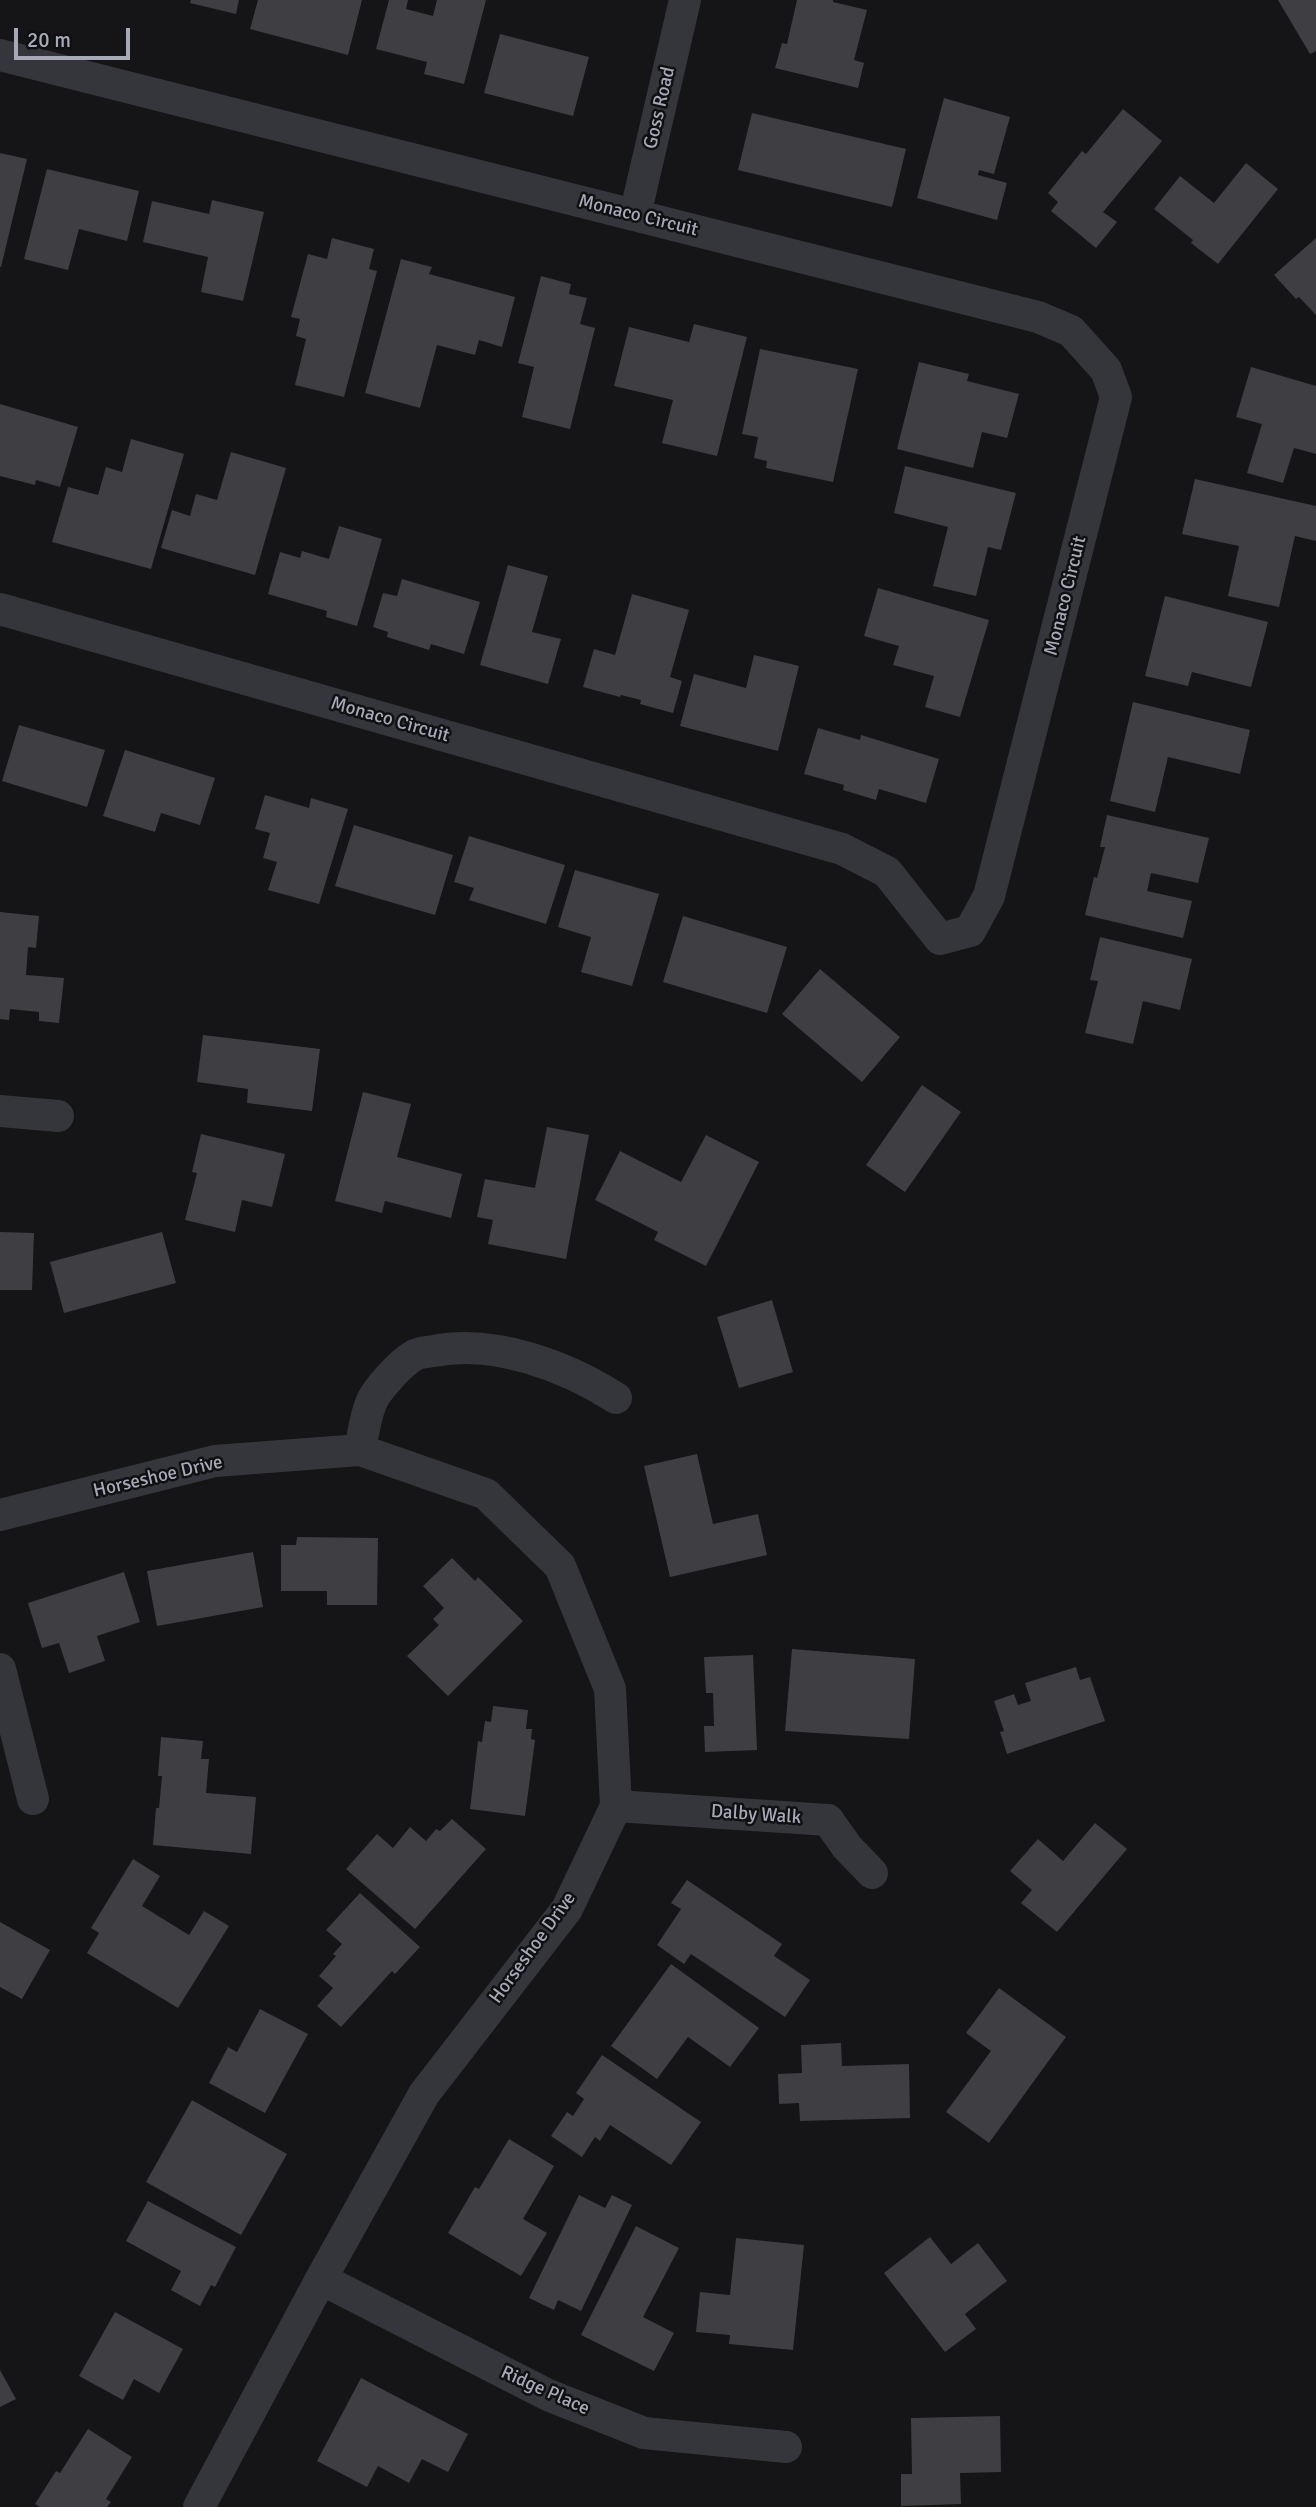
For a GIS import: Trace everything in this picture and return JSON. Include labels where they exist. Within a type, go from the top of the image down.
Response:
[{"type":"street","name":"Goss Road","points":[[635,215],[685,0]]},
{"type":"street","name":"Monaco Circuit","points":[[0,55],[1038,317],[1071,331],[1106,370],[1116,397],[989,896],[970,931],[940,939],[887,872],[842,849],[0,609]]},
{"type":"street","points":[[0,1111],[58,1116]]},
{"type":"street","points":[[359,1450],[371,1401],[394,1373],[415,1355],[445,1349],[490,1349],[550,1365],[585,1378],[616,1398]]},
{"type":"street","name":"Horseshoe Drive","points":[[0,1515],[215,1461],[359,1450],[486,1494],[560,1566],[610,1689],[616,1806],[567,1909],[424,2094],[321,2278],[199,2507]]},
{"type":"street","points":[[0,1669],[33,1800]]},
{"type":"street","name":"Dalby Walk","points":[[616,1806],[828,1820],[847,1847],[872,1872]]},
{"type":"street","name":"Ridge Place","points":[[321,2278],[548,2395],[644,2433],[786,2447]]},
{"type":"building","points":[[191,0],[239,0],[236,14],[190,3]]},
{"type":"building","points":[[258,0],[362,0],[348,55],[250,29]]},
{"type":"building","points":[[389,0],[408,0],[406,9],[433,16],[437,0],[486,0],[464,84],[424,74],[427,62],[376,49]]},
{"type":"building","points":[[797,0],[833,0],[867,10],[854,60],[864,63],[858,88],[775,68],[782,43],[787,44]]},
{"type":"building","points":[[1278,0],[1316,0],[1316,51],[1310,54]]},
{"type":"building","points":[[500,34],[589,57],[573,116],[484,93]]},
{"type":"building","points":[[944,98],[1010,117],[994,174],[979,170],[978,175],[1007,183],[997,220],[917,198]]},
{"type":"building","points":[[1123,109],[1162,141],[1103,212],[1117,222],[1096,248],[1051,211],[1058,202],[1048,193],[1082,151],[1086,154]]},
{"type":"building","points":[[752,113],[906,149],[892,207],[738,170]]},
{"type":"building","points":[[0,153],[27,159],[1,267],[0,267]]},
{"type":"building","points":[[1246,163],[1278,189],[1218,264],[1154,209],[1180,176],[1214,203]]},
{"type":"building","points":[[47,169],[139,191],[127,241],[79,229],[68,270],[24,259]]},
{"type":"building","points":[[212,200],[264,212],[243,301],[201,292],[208,257],[143,242],[152,201],[209,214]]},
{"type":"building","points":[[332,238],[374,249],[369,269],[377,271],[344,397],[295,385],[306,339],[296,336],[300,319],[291,317],[308,254],[327,259]]},
{"type":"building","points":[[1316,238],[1316,315],[1299,297],[1296,299],[1274,275]]},
{"type":"building","points":[[401,259],[432,267],[429,274],[515,297],[502,347],[479,340],[475,355],[437,345],[420,408],[365,393]]},
{"type":"building","points":[[541,276],[571,284],[569,294],[587,298],[580,324],[595,328],[570,429],[522,417],[534,367],[518,363]]},
{"type":"building","points":[[694,324],[747,337],[717,456],[662,443],[673,400],[614,386],[629,327],[689,342]]},
{"type":"building","points":[[760,349],[858,369],[833,482],[766,468],[767,461],[754,458],[758,437],[742,434]]},
{"type":"building","points":[[919,362],[969,374],[967,381],[1019,394],[1007,438],[982,432],[973,468],[897,449]]},
{"type":"building","points":[[1251,367],[1316,386],[1316,454],[1294,448],[1283,483],[1247,473],[1262,424],[1236,417]]},
{"type":"building","points":[[0,404],[78,427],[60,487],[36,480],[35,485],[0,476]]},
{"type":"building","points":[[131,439],[184,454],[151,569],[52,542],[68,487],[98,495],[106,467],[122,472]]},
{"type":"building","points":[[231,452],[286,468],[255,575],[161,548],[172,510],[190,516],[196,494],[217,500]]},
{"type":"building","points":[[905,466],[1016,493],[1001,550],[988,547],[976,596],[933,586],[948,527],[894,513]]},
{"type":"building","points":[[1195,479],[1316,506],[1316,541],[1295,536],[1279,607],[1228,596],[1239,546],[1182,534]]},
{"type":"building","points":[[339,526],[382,539],[357,626],[326,617],[327,611],[268,594],[280,552],[300,558],[302,551],[329,559]]},
{"type":"building","points":[[508,565],[548,576],[532,632],[561,639],[548,684],[480,665]]},
{"type":"building","points":[[402,579],[480,602],[464,654],[431,644],[429,650],[387,637],[388,632],[373,627],[383,593],[397,596]]},
{"type":"building","points":[[878,588],[989,620],[960,717],[925,707],[934,676],[893,665],[899,646],[864,636]]},
{"type":"building","points":[[632,594],[689,610],[670,677],[682,681],[673,713],[640,704],[641,700],[583,687],[594,649],[615,655]]},
{"type":"building","points":[[1165,596],[1268,622],[1251,687],[1192,672],[1188,686],[1145,676]]},
{"type":"building","points":[[754,655],[799,666],[778,751],[680,726],[694,674],[746,688]]},
{"type":"building","points":[[1133,702],[1250,730],[1240,774],[1168,757],[1155,812],[1110,801]]},
{"type":"building","points":[[19,725],[105,750],[87,807],[2,781]]},
{"type":"building","points":[[818,728],[860,740],[861,735],[939,759],[926,803],[879,789],[876,800],[843,790],[844,785],[804,774]]},
{"type":"building","points":[[125,750],[215,778],[200,825],[161,813],[155,832],[103,816]]},
{"type":"building","points":[[265,795],[309,808],[311,798],[348,809],[319,904],[268,890],[277,862],[263,858],[270,833],[255,829]]},
{"type":"building","points":[[1107,815],[1209,838],[1198,883],[1151,873],[1147,891],[1192,901],[1183,938],[1085,915],[1105,847],[1100,847]]},
{"type":"building","points":[[354,825],[453,855],[435,915],[335,886]]},
{"type":"building","points":[[469,836],[565,865],[546,924],[469,900],[474,888],[454,882]]},
{"type":"building","points":[[575,870],[659,894],[632,986],[581,972],[591,937],[558,927]]},
{"type":"building","points":[[0,912],[39,916],[36,948],[28,947],[26,975],[64,978],[59,1023],[39,1021],[39,1012],[10,1009],[9,1020],[0,1019]]},
{"type":"building","points":[[683,916],[787,947],[767,1013],[663,982]]},
{"type":"building","points":[[1100,937],[1192,959],[1180,1010],[1143,1001],[1133,1044],[1085,1033],[1098,981],[1090,980]]},
{"type":"building","points":[[820,969],[900,1037],[862,1082],[782,1014]]},
{"type":"building","points":[[203,1035],[320,1049],[312,1111],[247,1103],[248,1089],[197,1082]]},
{"type":"building","points":[[922,1085],[961,1112],[905,1192],[866,1165]]},
{"type":"building","points":[[363,1092],[411,1104],[397,1157],[462,1174],[451,1218],[385,1201],[382,1213],[335,1201]]},
{"type":"building","points":[[547,1127],[589,1135],[566,1259],[488,1244],[493,1220],[477,1217],[485,1179],[535,1188]]},
{"type":"building","points":[[201,1134],[285,1154],[272,1207],[242,1200],[235,1232],[185,1220],[197,1173],[192,1172]]},
{"type":"building","points":[[706,1135],[759,1162],[706,1266],[654,1240],[658,1232],[595,1200],[620,1151],[681,1182]]},
{"type":"building","points":[[0,1232],[34,1233],[32,1290],[0,1290]]},
{"type":"building","points":[[162,1232],[176,1283],[64,1313],[50,1262]]},
{"type":"building","points":[[772,1300],[793,1372],[739,1388],[717,1317]]},
{"type":"building","points":[[697,1454],[713,1524],[758,1514],[767,1555],[670,1577],[644,1466]]},
{"type":"building","points":[[297,1537],[378,1538],[377,1605],[327,1605],[327,1591],[281,1591],[281,1545],[296,1545]]},
{"type":"building","points":[[253,1552],[263,1607],[157,1626],[147,1571]]},
{"type":"building","points":[[452,1558],[475,1581],[478,1577],[523,1621],[448,1696],[407,1656],[439,1625],[433,1619],[444,1608],[423,1586]]},
{"type":"building","points":[[124,1572],[140,1622],[97,1636],[105,1661],[69,1673],[59,1643],[42,1648],[28,1603]]},
{"type":"building","points":[[792,1649],[915,1659],[909,1739],[785,1731]]},
{"type":"building","points":[[753,1655],[757,1750],[705,1752],[704,1726],[714,1726],[713,1693],[706,1693],[704,1657]]},
{"type":"building","points":[[1076,1667],[1080,1680],[1090,1677],[1105,1721],[1007,1754],[1000,1732],[1004,1731],[994,1701],[1014,1694],[1018,1705],[1031,1701],[1025,1683]]},
{"type":"building","points":[[493,1706],[528,1710],[526,1729],[532,1729],[531,1739],[535,1740],[525,1816],[470,1809],[478,1741],[482,1742],[485,1721],[491,1722]]},
{"type":"building","points":[[161,1737],[203,1741],[201,1759],[209,1759],[206,1793],[256,1797],[251,1854],[153,1845],[162,1776],[158,1776]]},
{"type":"building","points":[[452,1819],[486,1849],[415,1929],[346,1869],[377,1834],[393,1848],[410,1827],[426,1841],[436,1829],[440,1831]]},
{"type":"building","points":[[1095,1823],[1127,1849],[1057,1932],[1021,1903],[1032,1890],[1010,1871],[1038,1839],[1063,1861]]},
{"type":"building","points":[[133,1859],[160,1876],[142,1906],[189,1935],[204,1911],[229,1926],[178,2008],[87,1953],[99,1933],[91,1928]]},
{"type":"building","points":[[687,1880],[782,1944],[774,1956],[810,1980],[785,2017],[691,1954],[684,1964],[657,1945],[681,1909],[671,1903]]},
{"type":"building","points":[[360,1893],[420,1947],[395,1974],[392,1971],[341,2027],[317,2006],[333,1988],[319,1976],[336,1956],[333,1954],[342,1944],[326,1930]]},
{"type":"building","points":[[0,1922],[50,1950],[22,1999],[0,1987]]},
{"type":"building","points":[[671,1964],[759,2028],[730,2067],[688,2037],[657,2079],[611,2046]]},
{"type":"building","points":[[999,1988],[1066,2037],[989,2143],[946,2112],[991,2051],[966,2033]]},
{"type":"building","points":[[260,2009],[308,2034],[265,2113],[209,2083],[228,2047],[237,2052]]},
{"type":"building","points":[[841,2043],[842,2066],[909,2064],[910,2118],[800,2121],[799,2103],[779,2104],[778,2074],[802,2073],[801,2045]]},
{"type":"building","points":[[602,2055],[701,2122],[671,2165],[610,2125],[600,2141],[595,2137],[582,2157],[551,2136],[567,2112],[573,2116],[584,2099],[576,2093]]},
{"type":"building","points":[[192,2100],[287,2154],[241,2235],[146,2182]]},
{"type":"building","points":[[509,2139],[554,2166],[523,2219],[547,2233],[521,2276],[448,2233],[475,2187],[479,2189]]},
{"type":"building","points":[[579,2195],[605,2208],[612,2195],[632,2205],[581,2311],[558,2300],[554,2310],[529,2298]]},
{"type":"building","points":[[148,2201],[236,2247],[215,2287],[211,2285],[200,2306],[171,2290],[181,2271],[126,2241]]},
{"type":"building","points":[[636,2226],[679,2248],[643,2317],[674,2333],[654,2371],[581,2335]]},
{"type":"building","points":[[930,2237],[951,2264],[978,2243],[1007,2281],[965,2314],[976,2329],[945,2352],[884,2273]]},
{"type":"building","points":[[736,2238],[804,2245],[793,2350],[729,2344],[730,2335],[696,2332],[700,2292],[730,2295]]},
{"type":"building","points":[[115,2312],[183,2349],[159,2393],[134,2379],[123,2400],[79,2376]]},
{"type":"building","points":[[0,2370],[16,2399],[0,2407]]},
{"type":"building","points":[[361,2378],[468,2434],[448,2472],[422,2459],[409,2483],[378,2466],[367,2487],[317,2461]]},
{"type":"building","points":[[1000,2416],[1001,2472],[960,2473],[961,2504],[901,2506],[901,2474],[912,2474],[911,2418]]},
{"type":"building","points":[[88,2429],[132,2457],[106,2499],[111,2502],[107,2507],[40,2507],[35,2504],[56,2471],[60,2473]]}]
